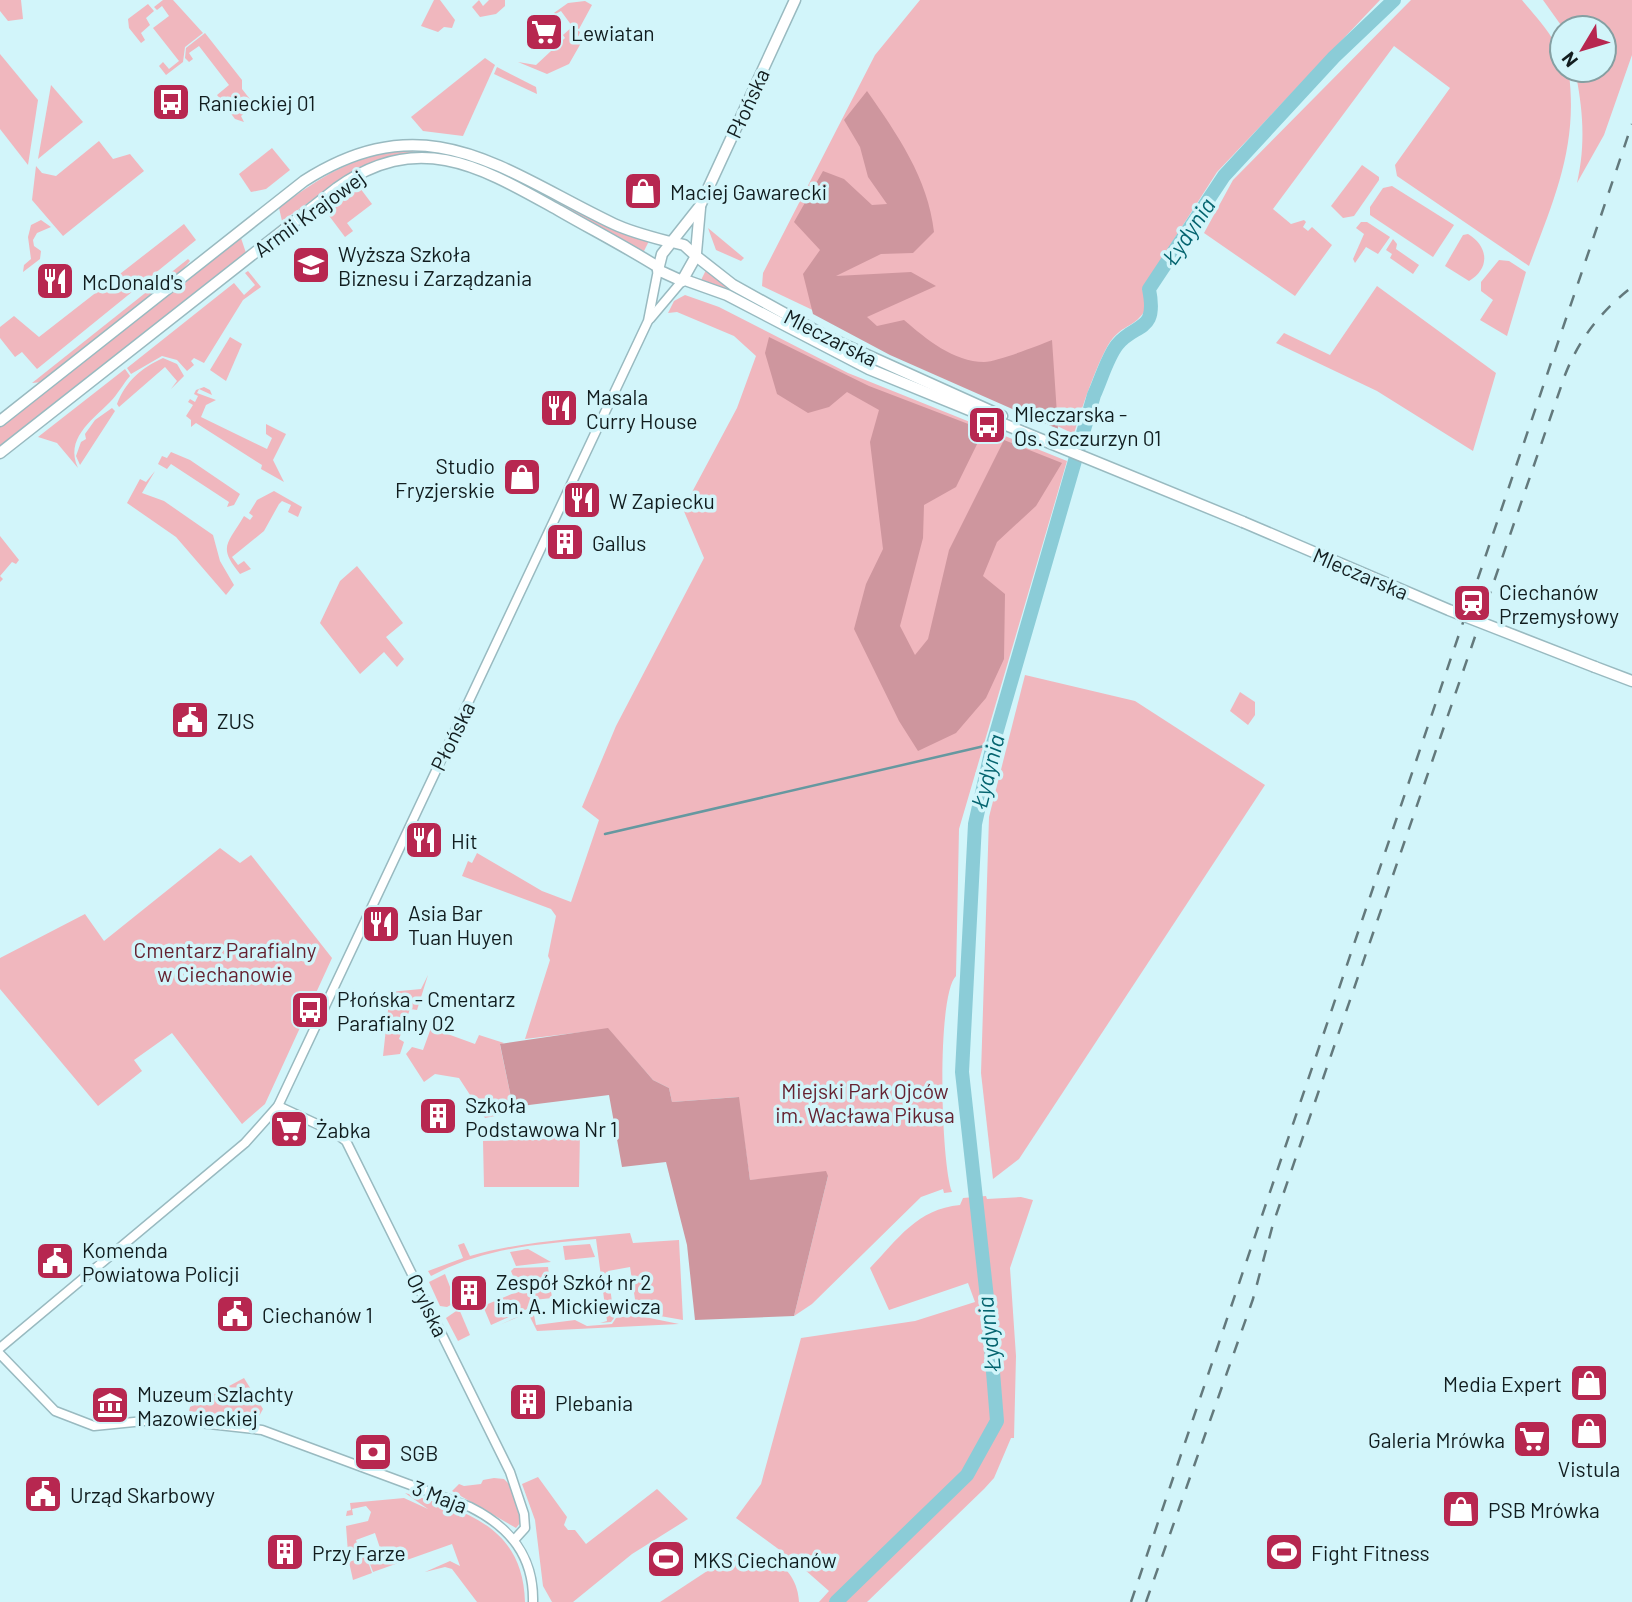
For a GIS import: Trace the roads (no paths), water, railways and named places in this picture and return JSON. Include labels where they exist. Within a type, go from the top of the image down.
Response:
[{"type":"main road","name":"Płońska","points":[[658,268],[671,242],[700,206],[795,0]]},
{"type":"main road","name":"Armii Krajowej","points":[[0,421],[304,181],[333,164],[370,152],[425,146],[469,153],[501,165],[614,224],[671,242],[696,254]]},
{"type":"main road","name":"Armii Krajowej","points":[[0,453],[337,188],[372,169],[391,163],[440,159],[482,169],[683,281]]},
{"type":"main road","name":"Płońska","points":[[696,254],[700,206]]},
{"type":"main road","points":[[683,281],[696,254]]},
{"type":"main road","name":"Mleczarska","points":[[696,254],[733,285],[827,337],[1049,440]]},
{"type":"main road","name":"Mleczarska","points":[[683,281],[727,295],[869,369],[1064,446],[1458,614],[1632,681]]},
{"type":"street","name":"Płońska","points":[[0,1348],[246,1143],[278,1106],[648,321],[658,268]]},
{"type":"street","name":"Płońska","points":[[648,321],[683,281]]},
{"type":"street","name":"Orylska","points":[[278,1106],[334,1132],[346,1141],[510,1472],[524,1514],[525,1528],[515,1539]]},
{"type":"street","name":"3 Maja","points":[[0,1354],[55,1411],[94,1426],[118,1425],[142,1418],[262,1430],[470,1507],[490,1517],[515,1539],[526,1556],[534,1602]]},
{"type":"waterway","name":"Łydynia","points":[[836,1602],[967,1475],[997,1421],[987,1298],[962,1072],[975,824],[993,744],[1094,395],[1113,350],[1148,320],[1151,303],[1149,289],[1224,176],[1334,57],[1394,0]]},
{"type":"waterway","points":[[605,834],[993,744]]},
{"type":"railway","points":[[1131,1602],[1632,124]]},
{"type":"railway","points":[[1146,1602],[1253,1299],[1273,1224],[1565,375],[1592,326],[1632,287]]},
{"type":"place","name":"Lewiatan","points":[[544,32]]},
{"type":"place","name":"Ranieckiej 01","points":[[171,102]]},
{"type":"place","name":"Maciej Gawarecki","points":[[643,191]]},
{"type":"place","name":"Wyższa Szkoła Biznesu i Zarządzania","points":[[311,265]]},
{"type":"place","name":"McDonald's","points":[[55,281]]},
{"type":"place","name":"Masala Curry House","points":[[559,408]]},
{"type":"place","name":"Mleczarska - Os. Szczurzyn 01","points":[[987,425]]},
{"type":"place","name":"Studio Fryzjerskie","points":[[522,477]]},
{"type":"place","name":"W Zapiecku","points":[[582,500]]},
{"type":"place","name":"Gallus","points":[[565,542]]},
{"type":"place","name":"Ciechanów Przemysłowy","points":[[1472,603]]},
{"type":"place","name":"ZUS","points":[[190,720]]},
{"type":"place","name":"Hit","points":[[424,840]]},
{"type":"place","name":"Asia Bar Tuan Huyen","points":[[381,924]]},
{"type":"place","name":"Płońska - Cmentarz Parafialny 02","points":[[310,1010]]},
{"type":"place","name":"Szkoła Podstawowa Nr 1","points":[[438,1116]]},
{"type":"place","name":"Żabka","points":[[289,1129]]},
{"type":"place","name":"Komenda Powiatowa Policji","points":[[55,1261]]},
{"type":"place","name":"Zespół Szkół nr 2 im. A. Mickiewicza","points":[[469,1293]]},
{"type":"place","name":"Ciechanów 1","points":[[235,1314]]},
{"type":"place","name":"Media Expert","points":[[1589,1383]]},
{"type":"place","name":"Plebania","points":[[528,1402]]},
{"type":"place","name":"Muzeum Szlachty Mazowieckiej","points":[[110,1405]]},
{"type":"place","name":"Vistula","points":[[1589,1431]]},
{"type":"place","name":"Galeria Mrówka","points":[[1532,1439]]},
{"type":"place","name":"SGB","points":[[373,1452]]},
{"type":"place","name":"Urząd Skarbowy","points":[[43,1494]]},
{"type":"place","name":"PSB Mrówka","points":[[1461,1509]]},
{"type":"place","name":"Przy Farze","points":[[285,1552]]},
{"type":"place","name":"Fight Fitness","points":[[1284,1552]]},
{"type":"place","name":"MKS Ciechanów","points":[[666,1559]]},
{"type":"park label","name":"Cmentarz Parafialny w Ciechanowie","points":[[225,961]]},
{"type":"park label","name":"Miejski Park Ojców im. Wacława Pikusa","points":[[865,1102]]}]
